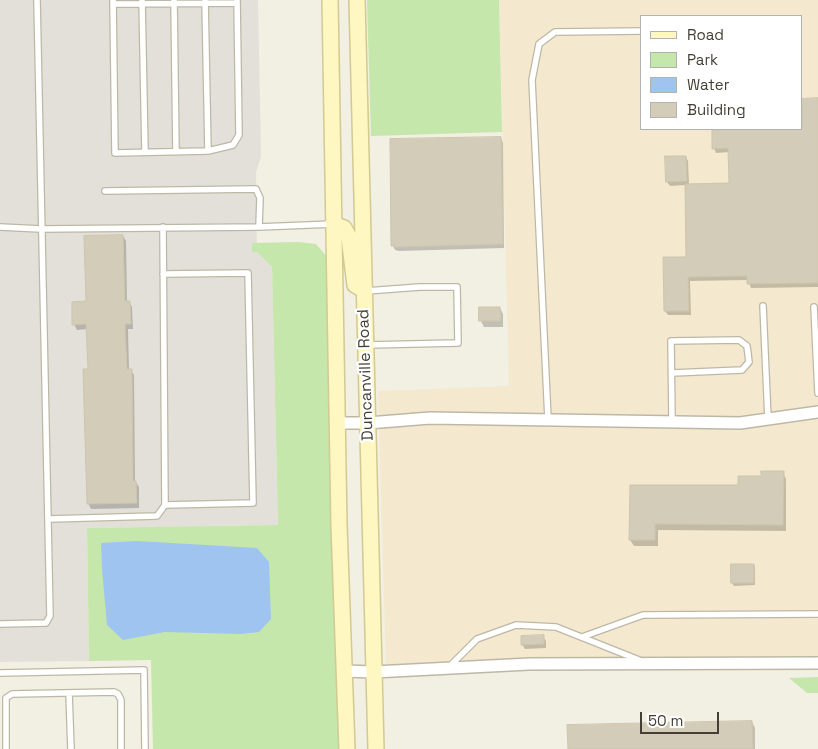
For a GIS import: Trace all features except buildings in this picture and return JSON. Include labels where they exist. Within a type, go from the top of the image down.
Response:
[{"type":"main road","name":"Duncanville Road","points":[[330,0],[337,423],[347,749]]},
{"type":"main road","name":"Duncanville Road","points":[[357,0],[376,749]]},
{"type":"main road","points":[[333,224],[362,220]]},
{"type":"main road","points":[[333,224],[344,228],[349,237],[355,285],[364,291]]},
{"type":"street","points":[[337,423],[368,423],[430,418],[740,423],[818,412]]},
{"type":"street","points":[[344,671],[374,672],[528,664],[818,664]]},
{"type":"lane","points":[[0,624],[46,623],[50,616],[37,0]]},
{"type":"lane","points":[[113,2],[205,2],[237,2],[239,135],[233,145],[208,151],[115,153],[113,2]]},
{"type":"lane","points":[[142,2],[145,152]]},
{"type":"lane","points":[[174,2],[176,152]]},
{"type":"lane","points":[[205,2],[208,151]]},
{"type":"lane","points":[[548,419],[532,80],[539,44],[555,32],[640,31]]},
{"type":"lane","points":[[104,191],[256,189],[260,198],[259,227]]},
{"type":"lane","points":[[0,227],[41,229],[259,227],[333,224]]},
{"type":"lane","points":[[49,519],[157,516],[165,505],[163,227]]},
{"type":"lane","points":[[164,274],[248,274],[253,504],[165,505]]},
{"type":"lane","points":[[364,291],[420,286],[457,287],[458,343],[366,345]]},
{"type":"lane","points":[[763,306],[768,419]]},
{"type":"lane","points":[[814,307],[818,393]]},
{"type":"lane","points":[[672,373],[742,370],[749,362],[747,346],[739,340],[671,341],[672,421]]},
{"type":"lane","points":[[582,637],[643,615],[818,614]]},
{"type":"lane","points":[[448,668],[477,639],[516,625],[556,626],[648,664]]},
{"type":"lane","points":[[0,673],[144,670],[145,749]]},
{"type":"lane","points":[[6,749],[6,698],[12,694],[114,692],[118,694],[121,700],[121,749]]},
{"type":"lane","points":[[69,693],[71,749]]},
{"type":"shaded area","points":[[0,0],[258,0],[261,157],[256,172],[257,252],[272,267],[278,525],[87,528],[89,661],[0,662]]},
{"type":"shaded area","points":[[499,0],[818,0],[818,658],[386,668],[378,391],[509,386]]},
{"type":"green space","points":[[367,0],[499,0],[502,132],[371,136]]},
{"type":"green space","points":[[298,242],[316,244],[328,258],[340,749],[153,749],[151,660],[89,661],[87,528],[278,525],[272,267],[257,252],[252,252],[252,243]]},
{"type":"green space","points":[[818,677],[818,693],[807,693],[789,678]]},
{"type":"water","points":[[137,541],[257,548],[269,562],[271,619],[259,632],[241,634],[165,632],[123,640],[107,625],[101,543]]}]
